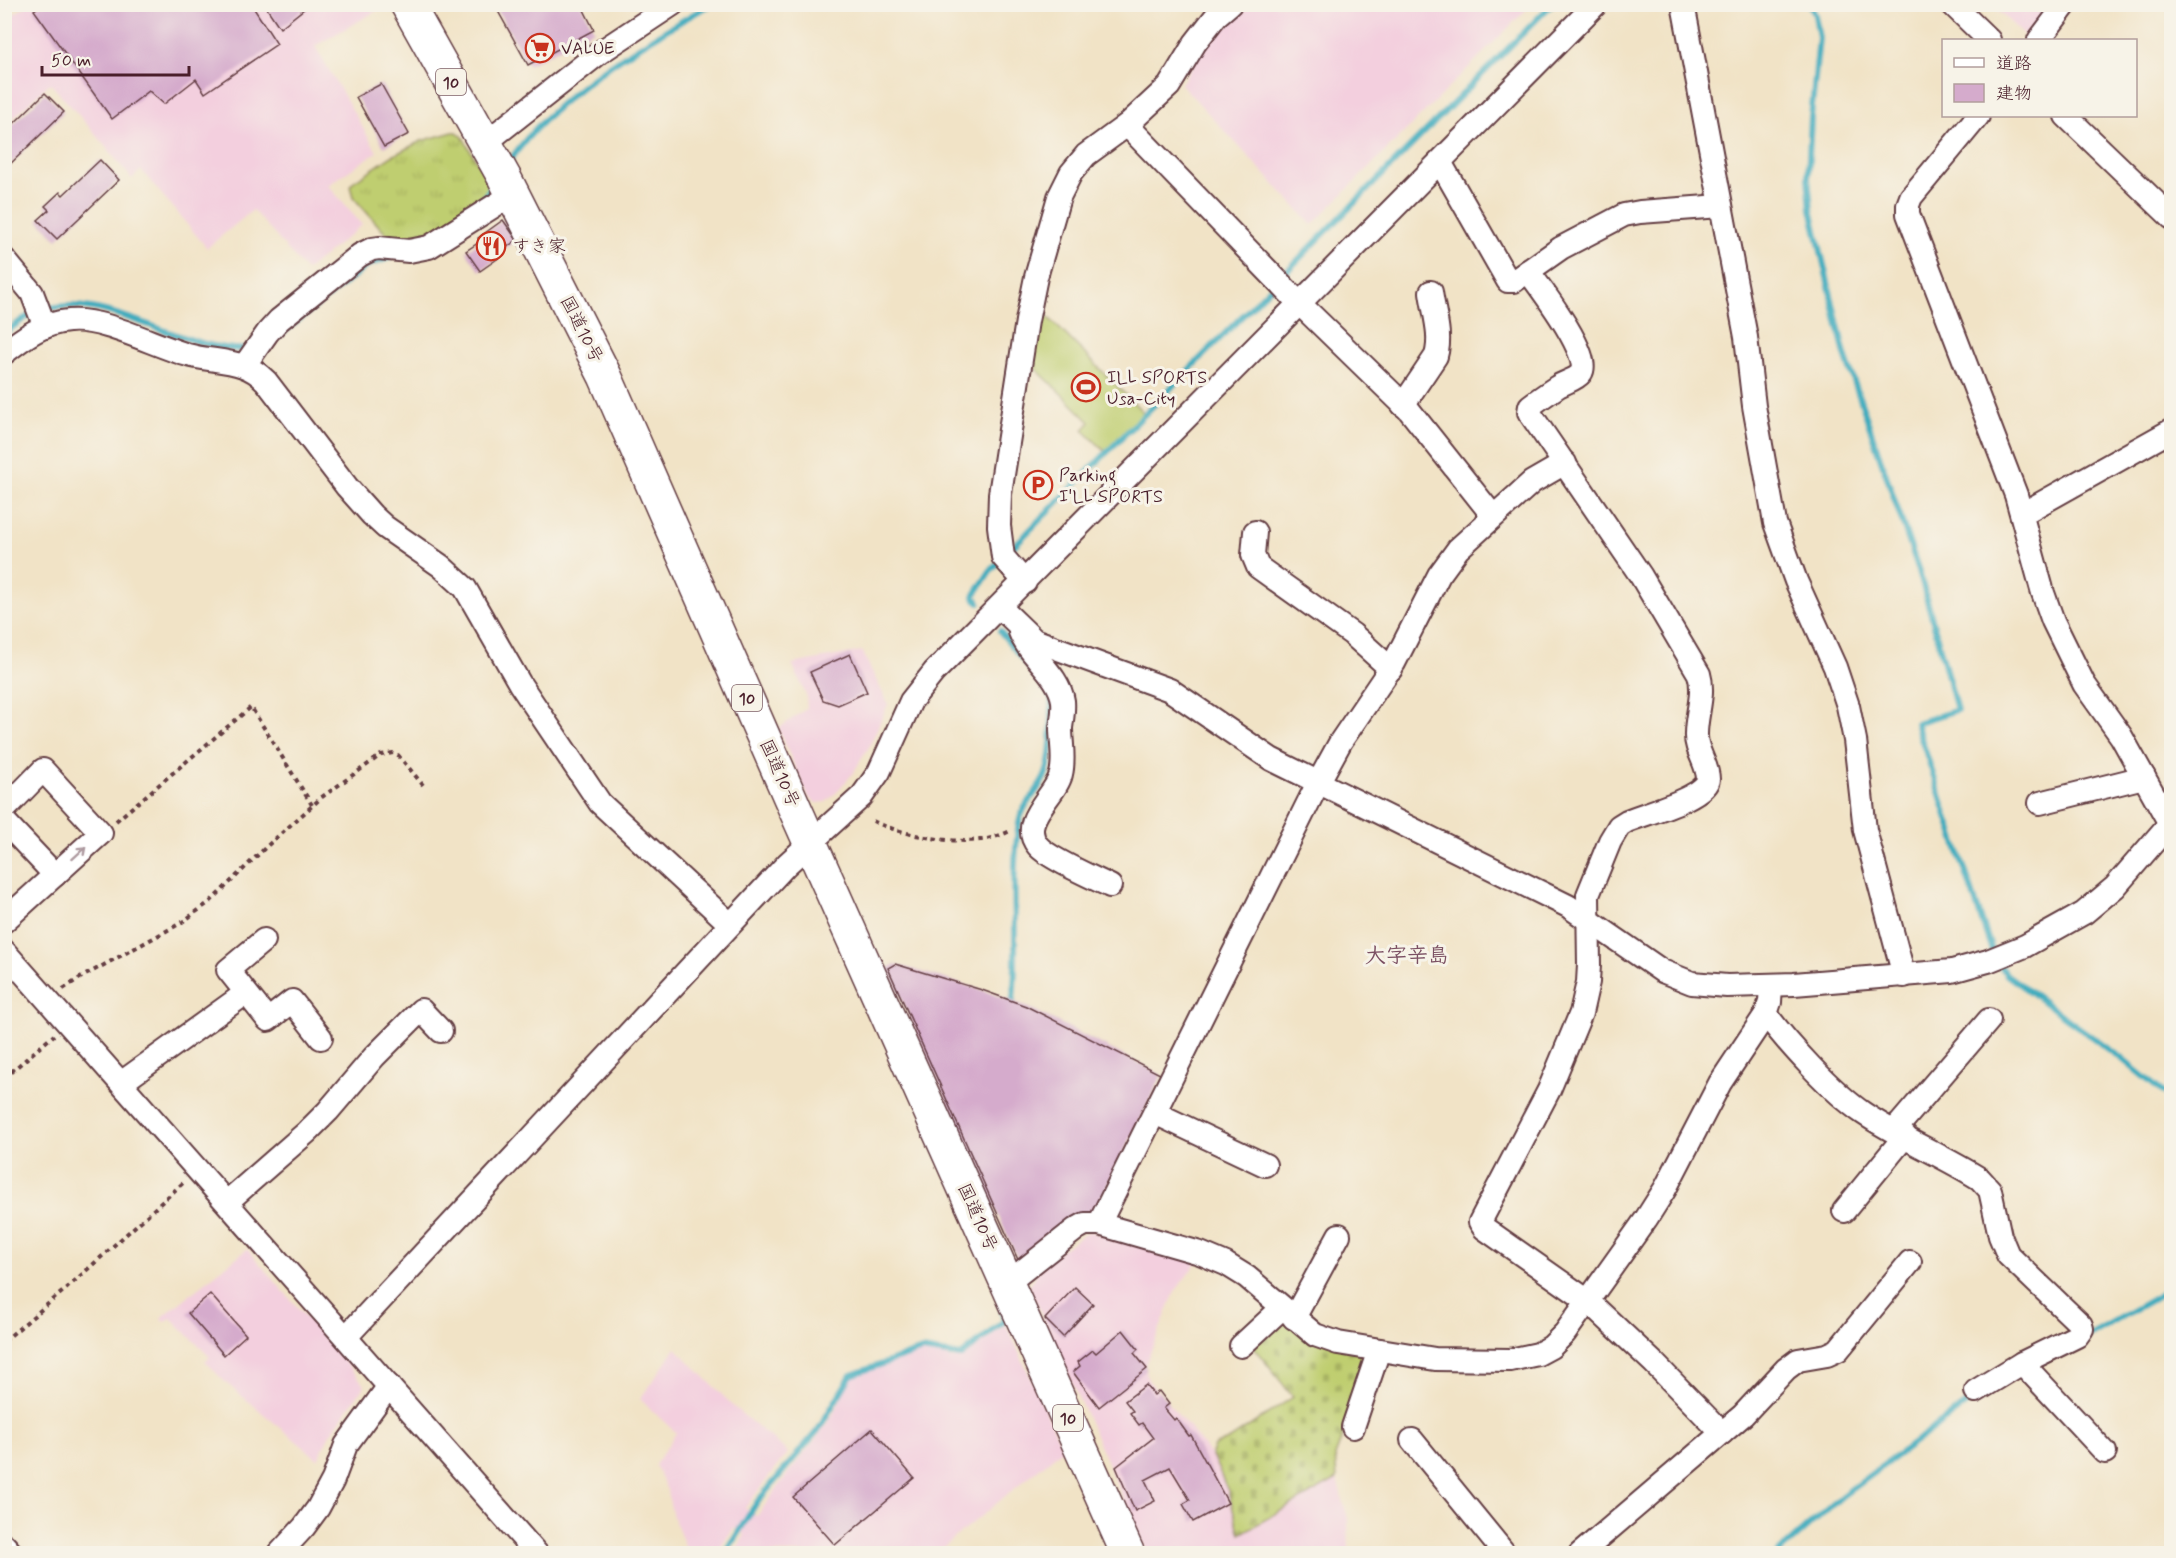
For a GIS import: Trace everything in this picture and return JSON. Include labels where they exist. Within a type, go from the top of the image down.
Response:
[{"type":"highway","name":"国道10号","points":[[407,4],[499,169],[605,376],[1128,1554]]},
{"type":"street","points":[[244,366],[268,332],[288,311],[366,251],[379,248],[415,251],[429,247],[598,53],[673,4]]},
{"type":"street","points":[[1025,582],[1003,557],[999,526],[1000,494],[1027,321],[1036,277],[1059,197],[1071,173],[1086,156],[1126,125],[1169,86],[1195,43],[1216,16],[1230,4]]},
{"type":"street","points":[[346,1337],[787,864],[862,796],[879,772],[911,701],[934,672],[1596,4]]},
{"type":"street","points":[[1683,4],[1749,352],[1754,406],[1775,523],[1796,581],[1835,667],[1848,706],[1855,740],[1865,830],[1904,976]]},
{"type":"street","points":[[1952,4],[1988,39]]},
{"type":"street","points":[[2039,39],[2066,4]]},
{"type":"street","points":[[1000,607],[1034,639],[1170,690],[1255,750],[1547,895],[1588,918],[1662,971],[1681,980],[1708,985],[1771,986],[1904,976],[1952,971],[1988,961],[2025,946],[2084,913],[2115,887],[2170,822],[2121,736],[2084,684],[2053,621],[2043,593],[2022,514],[1990,423],[1908,214],[1911,197],[1977,117]]},
{"type":"street","points":[[2067,117],[2172,218]]},
{"type":"street","points":[[1126,125],[1300,304],[1403,405],[1427,431],[1493,516]]},
{"type":"street","points":[[1440,162],[1508,281],[1514,281],[1561,248],[1624,215],[1721,206]]},
{"type":"street","points":[[4,259],[28,287],[41,316],[59,322],[82,321],[107,327],[190,356],[244,366],[255,371],[266,381],[347,487],[372,515],[385,527],[441,566],[465,588],[520,684],[600,803],[730,924]]},
{"type":"street","points":[[1528,271],[1563,321],[1583,364],[1583,369],[1578,376],[1529,407],[1529,412],[1661,608],[1699,674],[1701,686],[1696,741],[1706,770],[1707,783],[1691,796],[1627,821],[1619,826],[1610,841],[1588,895],[1590,936],[1588,982],[1581,1012],[1549,1090],[1480,1222],[1484,1228],[1588,1301],[1654,1363],[1722,1432]]},
{"type":"street","points":[[1403,405],[1439,348],[1440,339],[1431,292]]},
{"type":"street","points":[[4,354],[30,333],[41,316]]},
{"type":"street","points":[[2022,514],[2172,430]]},
{"type":"street","points":[[1099,1224],[1318,783],[1347,733],[1391,669],[1445,566],[1463,543],[1493,516],[1532,483],[1565,463]]},
{"type":"street","points":[[1255,532],[1253,555],[1258,567],[1352,634],[1391,669]]},
{"type":"street","points":[[1020,627],[1022,637],[1056,684],[1063,699],[1061,776],[1055,790],[1035,817],[1032,831],[1039,847],[1110,886]]},
{"type":"street","points":[[4,810],[43,770],[101,833],[4,921]]},
{"type":"street","points":[[2040,803],[2144,777]]},
{"type":"street","points":[[4,821],[55,875]]},
{"type":"street","points":[[264,940],[228,970],[268,1020],[292,1001],[321,1038]]},
{"type":"street","points":[[4,951],[537,1554]]},
{"type":"street","points":[[1008,1284],[1076,1228],[1085,1224],[1099,1224],[1200,1253],[1226,1264],[1246,1277],[1315,1335],[1327,1340],[1448,1360],[1503,1360],[1530,1356],[1544,1351],[1557,1342],[1588,1301],[1665,1189],[1720,1083],[1766,1014],[1770,1002],[1771,986]]},
{"type":"street","points":[[121,1083],[246,993]]},
{"type":"street","points":[[227,1202],[307,1132],[380,1051],[421,1010],[441,1031]]},
{"type":"street","points":[[1766,1014],[1790,1044],[1863,1113],[1964,1168],[1985,1184],[1992,1196],[2000,1236],[2008,1255],[2081,1325],[2082,1329],[2077,1336],[2022,1363],[1976,1391]]},
{"type":"street","points":[[1844,1211],[1899,1134],[1989,1020]]},
{"type":"street","points":[[1155,1113],[1265,1165]]},
{"type":"street","points":[[1241,1346],[1288,1313],[1339,1235]]},
{"type":"street","points":[[1580,1554],[1743,1415],[1793,1364],[1838,1350],[1910,1262]]},
{"type":"street","points":[[1353,1427],[1379,1350]]},
{"type":"street","points":[[2022,1363],[2104,1452]]},
{"type":"street","points":[[279,1554],[318,1508],[333,1480],[346,1445],[389,1386]]},
{"type":"street","points":[[1412,1440],[1505,1554]]},
{"type":"street","points":[[4,1545],[12,1554]]},
{"type":"path","points":[[101,833],[251,706],[312,805]]},
{"type":"path","points":[[49,1001],[80,978],[140,947],[196,912],[312,805],[365,766],[388,753],[398,755],[423,785]]},
{"type":"path","points":[[873,821],[905,833],[971,841],[1004,834],[1035,817]]},
{"type":"path","points":[[4,1078],[68,1022]]},
{"type":"path","points":[[4,1341],[67,1288],[198,1170]]},
{"type":"shaded area","points":[[378,4],[380,9],[315,46],[377,152],[328,185],[362,225],[306,271],[253,210],[207,248],[141,170],[132,179],[50,83],[5,126],[5,20],[28,5]]},
{"type":"shaded area","points":[[1251,5],[1531,5],[1312,225],[1181,84],[1204,47]]},
{"type":"shaded area","points":[[1992,5],[2052,5],[2026,37]]},
{"type":"shaded area","points":[[862,651],[888,704],[869,747],[853,773],[826,802],[817,803],[809,798],[778,729],[807,708],[806,695],[792,664]]},
{"type":"shaded area","points":[[1089,1231],[1197,1262],[1175,1292],[1145,1365],[1148,1380],[1190,1428],[1214,1460],[1228,1491],[1240,1534],[1337,1479],[1348,1519],[1349,1553],[1147,1553],[1029,1286],[1044,1262]]},
{"type":"shaded area","points":[[247,1249],[365,1385],[329,1436],[318,1459],[225,1382],[205,1361],[210,1357],[171,1318],[164,1322],[161,1318]]},
{"type":"shaded area","points":[[1006,1324],[1063,1449],[936,1553],[734,1553],[745,1535],[734,1527],[717,1553],[688,1553],[673,1517],[667,1490],[655,1465],[676,1433],[640,1399],[676,1348],[735,1408],[788,1452],[745,1508],[757,1516],[818,1436],[855,1375],[922,1352],[953,1359],[964,1357]]},
{"type":"green space","points":[[453,132],[462,136],[490,185],[483,200],[430,240],[393,242],[353,197],[350,186],[392,156],[421,141]]},
{"type":"green space","name":"ILL SPORTS Usa-City","points":[[1036,305],[1144,413],[1106,452],[1083,430],[1090,422],[1029,362]]},
{"type":"green space","points":[[1282,1319],[1365,1356],[1335,1456],[1337,1479],[1240,1534],[1228,1491],[1211,1453],[1214,1446],[1230,1439],[1293,1397],[1252,1345]]},
{"type":"building","points":[[43,4],[251,4],[277,44],[205,93],[196,79],[164,104],[149,91],[112,119],[34,10]]},
{"type":"building","points":[[264,4],[302,4],[305,8],[280,28]]},
{"type":"building","name":"VALUE","points":[[494,4],[581,4],[594,30],[528,65]]},
{"type":"building","points":[[381,84],[409,134],[384,147],[356,97]]},
{"type":"building","points":[[45,93],[64,112],[4,170],[4,133]]},
{"type":"building","points":[[100,160],[119,180],[57,239],[38,220],[49,210],[45,206],[60,192],[63,195]]},
{"type":"building","name":"すき家","points":[[503,220],[517,240],[497,254],[500,257],[480,271],[466,251],[481,241],[478,238]]},
{"type":"building","points":[[850,654],[867,692],[838,705],[823,700],[810,672]]},
{"type":"building","points":[[895,964],[982,990],[1026,1006],[1160,1074],[1161,1077],[1095,1211],[1019,1262],[888,968]]},
{"type":"building","points":[[1075,1287],[1093,1304],[1063,1337],[1045,1319]]},
{"type":"building","points":[[210,1294],[246,1335],[224,1355],[188,1313]]},
{"type":"building","points":[[1123,1330],[1138,1349],[1134,1353],[1147,1369],[1099,1407],[1073,1372],[1080,1366],[1078,1362],[1093,1350],[1096,1353]]},
{"type":"building","points":[[1146,1385],[1154,1395],[1159,1391],[1169,1404],[1164,1408],[1174,1420],[1176,1418],[1189,1436],[1191,1435],[1228,1503],[1193,1522],[1183,1504],[1190,1500],[1170,1467],[1145,1480],[1155,1501],[1135,1511],[1116,1467],[1153,1438],[1142,1423],[1139,1425],[1130,1413],[1133,1411],[1125,1401]]},
{"type":"building","points":[[872,1429],[914,1478],[835,1545],[793,1497]]},
{"type":"waterway","points":[[509,162],[528,137],[575,92],[628,54],[711,4]]},
{"type":"waterway","points":[[1008,552],[1552,4]]},
{"type":"waterway","points":[[1810,4],[1815,15],[1819,38],[1808,178],[1811,209],[1845,355],[1919,571],[1957,710],[1916,723],[1993,954]]},
{"type":"waterway","points":[[479,204],[494,183]]},
{"type":"waterway","points":[[276,338],[368,265],[389,258]]},
{"type":"waterway","points":[[4,334],[34,313],[59,306],[85,307],[112,313],[195,341],[222,347],[248,349]]},
{"type":"waterway","points":[[979,603],[974,596],[990,571],[1001,560]]},
{"type":"waterway","points":[[1000,631],[1049,693],[1052,702],[1048,768],[1042,782],[1023,810],[1019,823],[1015,869],[1015,962],[1012,1008]]},
{"type":"waterway","points":[[1998,963],[2007,975],[2122,1059],[2172,1100]]},
{"type":"waterway","points":[[983,1176],[987,1202]]},
{"type":"waterway","points":[[2086,1337],[2172,1288]]},
{"type":"waterway","points":[[725,1554],[757,1502],[818,1430],[851,1375],[922,1350],[961,1356],[1004,1321],[1002,1307]]},
{"type":"waterway","points":[[1777,1554],[1842,1496],[1977,1396]]},
{"type":"place","name":"VALUE","points":[[540,48]]},
{"type":"place","name":"すき家","points":[[491,246]]},
{"type":"place","name":"ILL SPORTS Usa-City","points":[[1086,387]]},
{"type":"place","name":"Parking I'LL SPORTS","points":[[1038,485]]},
{"type":"district","name":"大字辛島","points":[[1407,955]]}]
